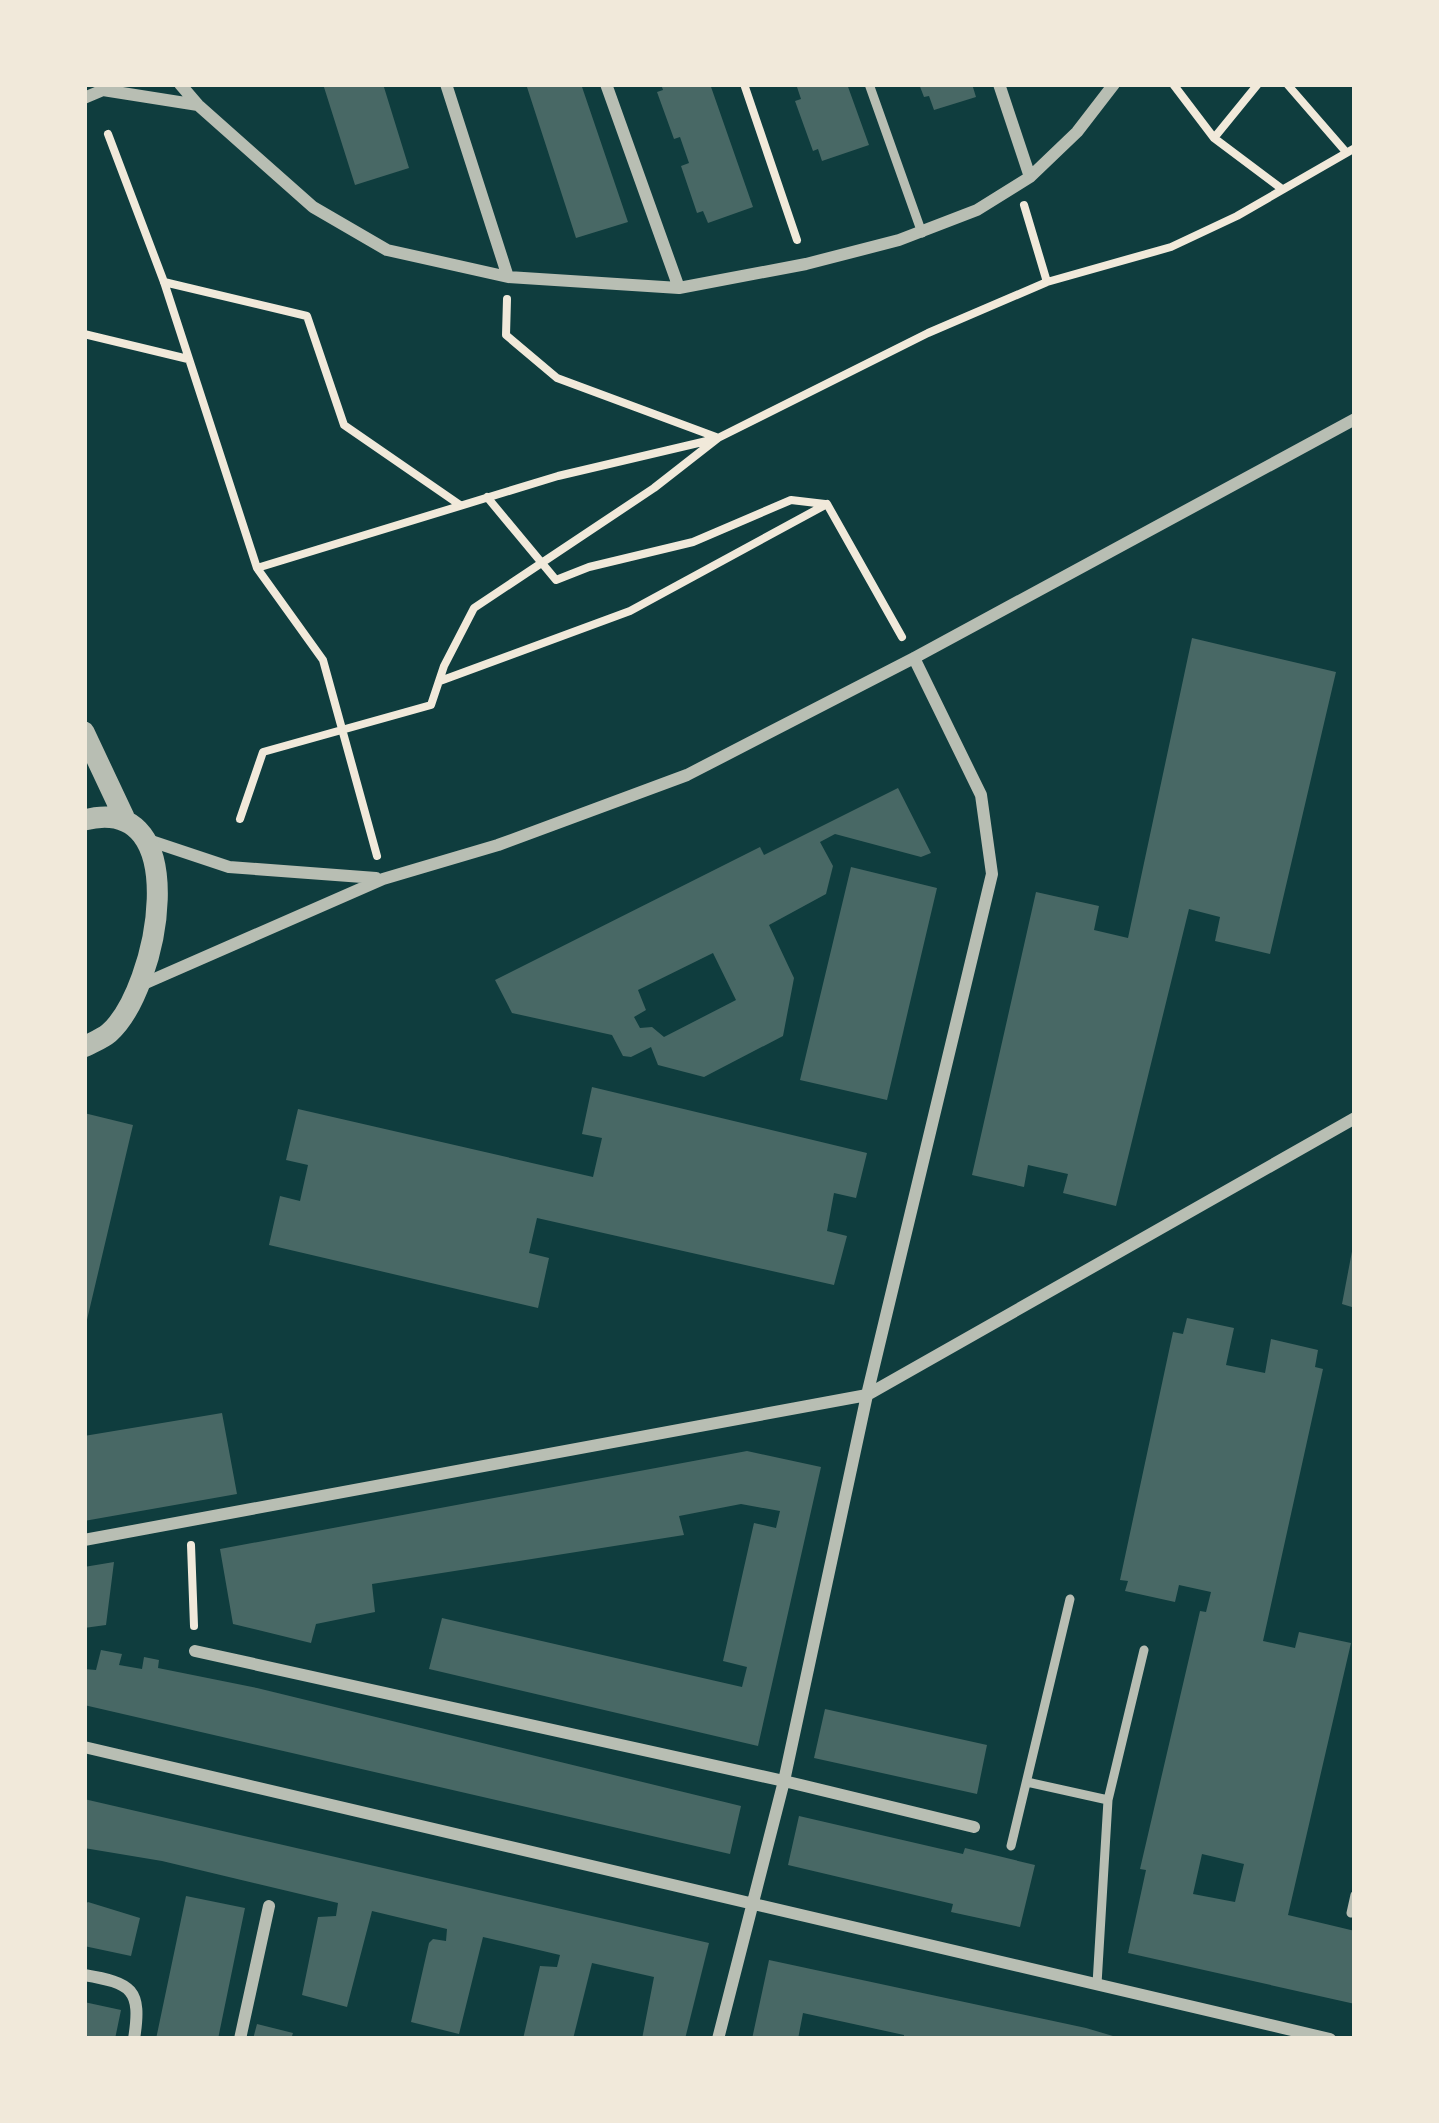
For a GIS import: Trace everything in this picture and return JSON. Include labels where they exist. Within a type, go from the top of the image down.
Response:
[{"type":"street","points":[[180,84],[313,207],[387,250],[508,277],[679,288],[806,264],[922,233],[977,210],[1024,181],[1077,132],[1114,84]]},
{"type":"street","points":[[446,84],[508,277]]},
{"type":"street","points":[[606,84],[679,288]]},
{"type":"street","points":[[999,84],[1024,181]]},
{"type":"street","points":[[84,98],[103,90],[198,105]]},
{"type":"street","points":[[140,985],[383,879],[498,845],[687,776],[1355,418]]},
{"type":"street","points":[[718,2039],[784,1781],[867,1395],[992,874],[981,795],[914,658]]},
{"type":"street","points":[[84,732],[124,817],[136,824],[154,861],[158,916],[140,985],[110,1033],[84,1046]]},
{"type":"street","points":[[84,820],[124,817]]},
{"type":"street","points":[[145,839],[229,866],[383,879]]},
{"type":"street","points":[[84,1540],[867,1395],[1355,1118]]},
{"type":"street","points":[[195,1651],[784,1781],[974,1828]]},
{"type":"street","points":[[84,1747],[1330,2039]]},
{"type":"street","points":[[240,2039],[269,1906]]},
{"type":"street","points":[[84,1975],[124,1983],[132,1992],[139,2008],[134,2039]]},
{"type":"lane","points":[[869,84],[922,233]]},
{"type":"lane","points":[[1011,1846],[1070,1599]]},
{"type":"lane","points":[[1097,1984],[1108,1800],[1144,1650]]},
{"type":"lane","points":[[1027,1782],[1108,1800]]},
{"type":"lane","points":[[1355,1894],[1351,1912],[1355,1913]]},
{"type":"path","points":[[744,84],[806,264]]},
{"type":"path","points":[[1173,84],[1214,138],[1282,189]]},
{"type":"path","points":[[1214,138],[1258,84]]},
{"type":"path","points":[[240,819],[262,752],[431,705],[474,608],[654,488],[718,438],[928,333],[1047,282],[1171,247],[1350,150],[1288,84]]},
{"type":"path","points":[[108,134],[164,282],[257,568],[323,660],[383,879]]},
{"type":"path","points":[[1024,181],[1047,282]]},
{"type":"path","points":[[508,277],[506,335],[556,378],[718,438]]},
{"type":"path","points":[[164,282],[307,316],[344,425],[461,506]]},
{"type":"path","points":[[84,334],[190,359]]},
{"type":"path","points":[[257,568],[558,476],[718,438]]},
{"type":"path","points":[[487,497],[556,580],[693,542],[791,500],[827,504]]},
{"type":"path","points":[[827,504],[914,658]]},
{"type":"path","points":[[438,682],[630,611],[827,504]]},
{"type":"path","points":[[190,1520],[195,1651]]},
{"type":"building","points":[[323,84],[383,84],[409,168],[355,185]]},
{"type":"building","points":[[526,84],[581,84],[628,222],[576,238]]},
{"type":"building","points":[[661,84],[710,84],[753,207],[708,223],[703,211],[697,213],[681,166],[689,163],[680,137],[674,139],[657,92],[663,90]]},
{"type":"building","points":[[796,84],[847,84],[869,145],[822,161],[818,149],[813,151],[795,101],[801,99]]},
{"type":"building","points":[[919,84],[972,84],[976,97],[934,110]]},
{"type":"building","points":[[1192,638],[1336,672],[1270,954],[1215,941],[1220,917],[1189,909],[1116,1206],[1063,1193],[1068,1174],[1028,1165],[1024,1187],[972,1175],[1036,892],[1099,906],[1094,930],[1128,938]]},
{"type":"building","points":[[898,788],[931,853],[921,857],[835,834],[820,842],[833,866],[826,894],[769,925],[794,978],[783,1036],[704,1077],[658,1065],[651,1047],[623,1056],[612,1035],[512,1013],[495,980],[760,847],[764,855]],"holes":[[[713,953],[736,1000],[664,1037],[652,1027],[640,1028],[634,1017],[646,1010],[638,990]]]},
{"type":"building","points":[[851,867],[937,888],[887,1100],[800,1080]]},
{"type":"building","points":[[592,1087],[867,1153],[856,1198],[834,1193],[827,1231],[847,1236],[834,1285],[537,1218],[529,1253],[549,1258],[538,1308],[269,1245],[280,1196],[300,1201],[308,1165],[286,1160],[298,1109],[593,1177],[602,1138],[582,1134]]},
{"type":"building","points":[[84,1113],[133,1125],[86,1324],[84,1324]]},
{"type":"building","points":[[1355,1246],[1355,1308],[1342,1304]]},
{"type":"building","points":[[1187,1318],[1234,1328],[1226,1365],[1265,1373],[1271,1339],[1318,1350],[1315,1367],[1323,1369],[1263,1641],[1295,1648],[1299,1632],[1351,1643],[1288,1915],[1355,1931],[1355,2004],[1128,1953],[1146,1870],[1140,1869],[1200,1611],[1206,1612],[1211,1592],[1179,1585],[1175,1602],[1125,1591],[1128,1581],[1120,1580],[1173,1332],[1183,1334]],"holes":[[[1202,1854],[1244,1864],[1235,1902],[1193,1894]]]},
{"type":"building","points":[[222,1413],[237,1494],[84,1521],[84,1436]]},
{"type":"building","points":[[747,1451],[821,1467],[758,1746],[429,1669],[442,1618],[742,1687],[747,1667],[723,1661],[754,1523],[776,1528],[780,1511],[741,1504],[679,1516],[684,1535],[372,1584],[375,1612],[316,1624],[311,1643],[233,1624],[220,1549]]},
{"type":"building","points":[[114,1562],[106,1625],[84,1628],[84,1567]]},
{"type":"building","points":[[101,1650],[122,1654],[119,1665],[142,1669],[144,1657],[159,1660],[158,1668],[741,1806],[730,1854],[84,1705],[84,1669],[96,1670]]},
{"type":"building","points":[[825,1709],[987,1745],[977,1794],[814,1758]]},
{"type":"building","points":[[84,1799],[709,1943],[685,2039],[642,2039],[654,1977],[592,1963],[573,2039],[523,2039],[540,1966],[557,1967],[560,1955],[483,1937],[459,2034],[411,2022],[429,1943],[446,1941],[447,1929],[372,1911],[347,2007],[302,1995],[318,1917],[336,1916],[338,1903],[162,1861],[84,1848]]},
{"type":"building","points":[[799,1816],[963,1854],[965,1848],[1035,1865],[1020,1927],[951,1912],[953,1904],[788,1865]]},
{"type":"building","points":[[186,1896],[245,1908],[218,2039],[156,2039]]},
{"type":"building","points":[[88,1902],[140,1918],[131,1956],[84,1946],[84,1905]]},
{"type":"building","points":[[769,1960],[1123,2039],[904,2039],[904,2035],[803,2013],[798,2039],[752,2039]]},
{"type":"building","points":[[84,2002],[121,2010],[115,2039],[84,2039]]},
{"type":"building","points":[[257,2024],[293,2033],[291,2039],[253,2039]]}]
